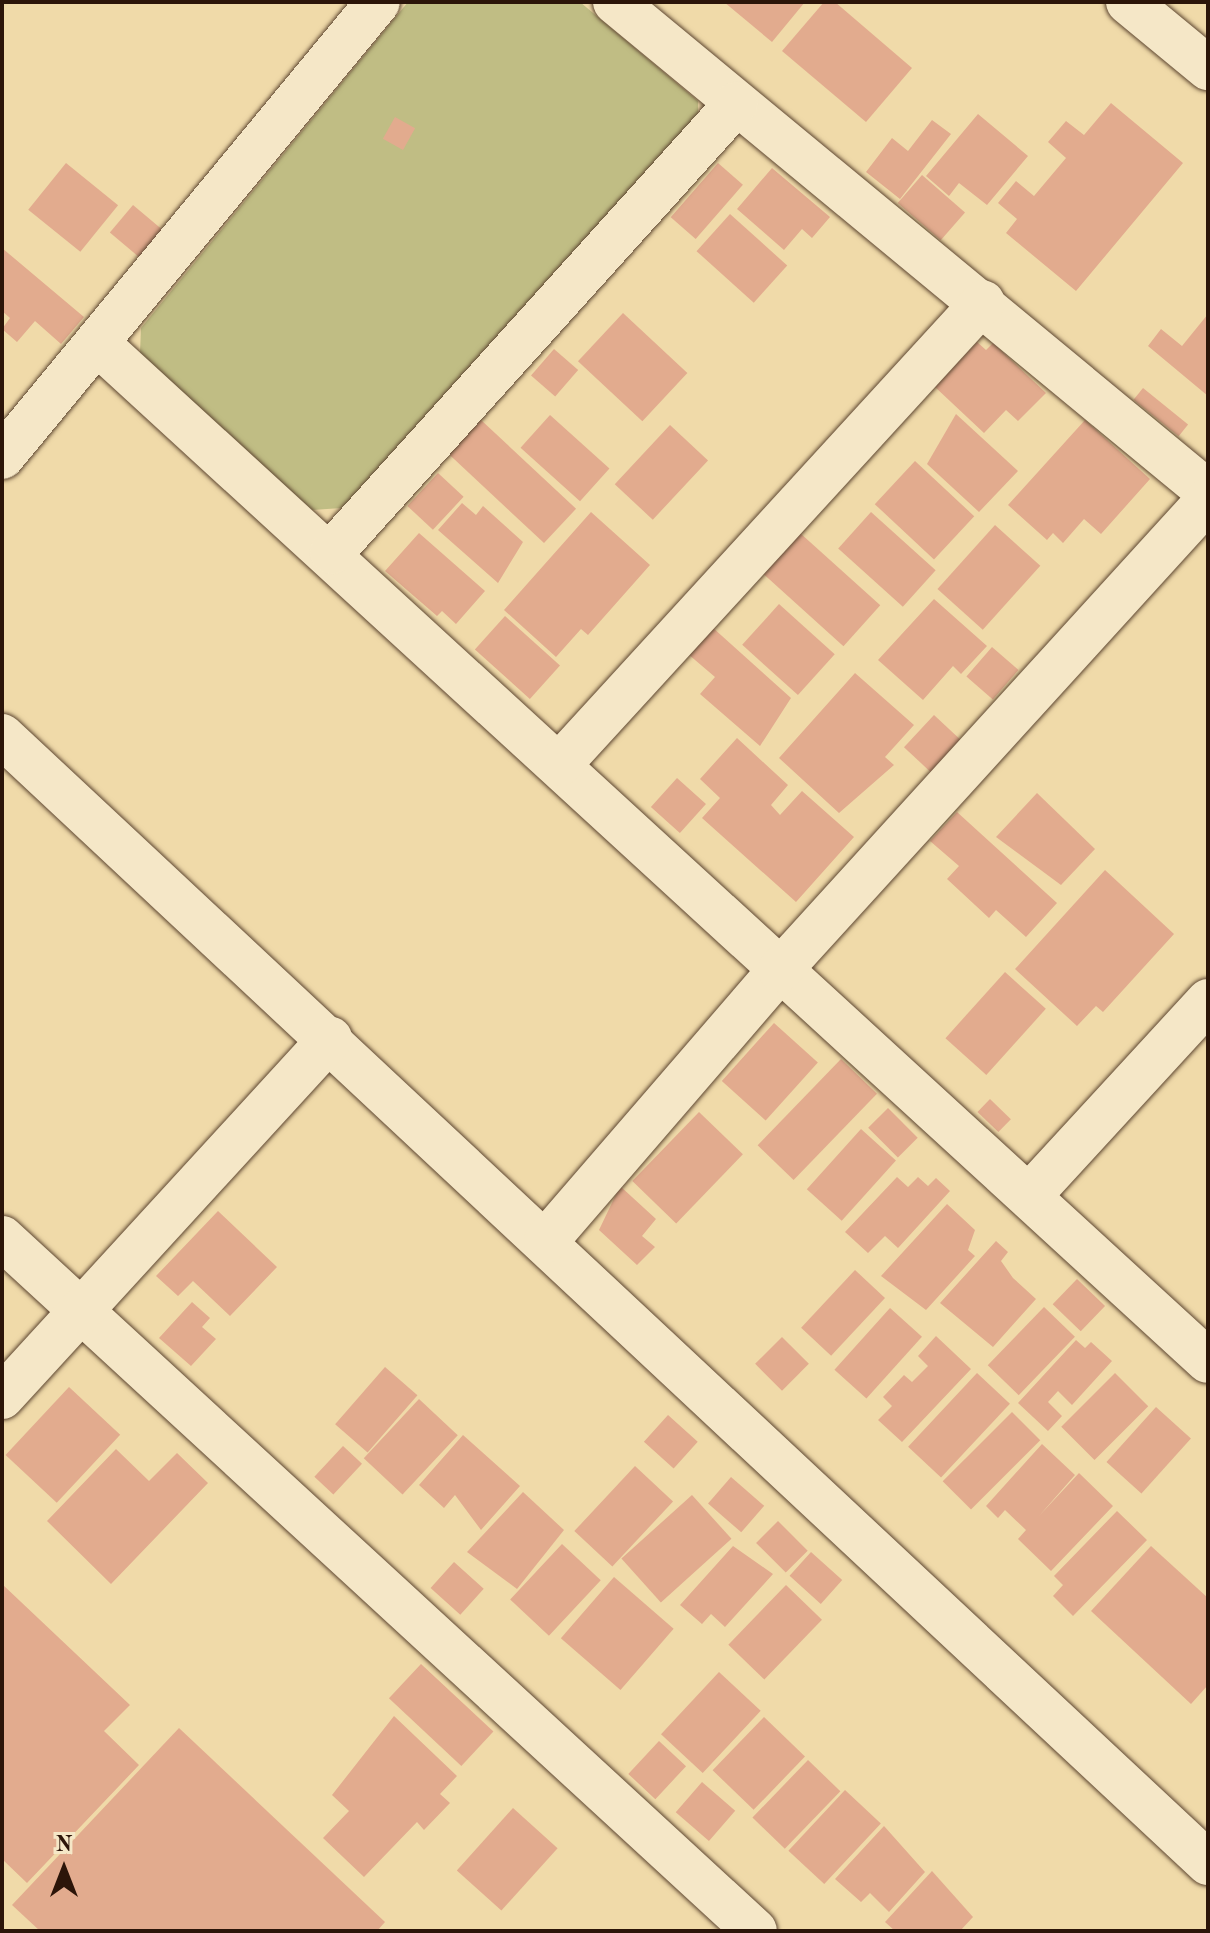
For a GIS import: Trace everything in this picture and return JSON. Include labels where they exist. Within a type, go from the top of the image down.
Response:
[{"type":"street","points":[[2,457],[378,2]]},
{"type":"street","points":[[615,2],[736,104],[983,302],[1208,492]]},
{"type":"street","points":[[1128,2],[1208,68]]},
{"type":"street","points":[[332,552],[736,104]]},
{"type":"street","points":[[560,764],[983,302]]},
{"type":"street","points":[[98,344],[332,552],[780,970],[1208,1361]]},
{"type":"street","points":[[546,1241],[780,970],[1208,500]]},
{"type":"street","points":[[2,736],[330,1039],[1208,1863]]},
{"type":"street","points":[[1029,1196],[1208,1001]]},
{"type":"street","points":[[2,1397],[330,1039]]},
{"type":"street","points":[[2,1238],[755,1931]]},
{"type":"shaded area","points":[[408,2],[580,2],[698,101],[698,118],[342,508],[312,510],[140,354],[141,328]]},
{"type":"building","points":[[724,2],[805,2],[772,42]]},
{"type":"building","points":[[824,2],[835,2],[912,68],[866,122],[782,51]]},
{"type":"building","points":[[1111,103],[1183,163],[1076,291],[1006,233],[1017,219],[998,203],[1016,181],[1034,196],[1066,158],[1048,142],[1066,121],[1084,135]]},
{"type":"building","points":[[978,114],[1028,156],[987,205],[959,183],[949,196],[926,176]]},
{"type":"building","points":[[395,117],[415,128],[403,150],[383,139]]},
{"type":"building","points":[[932,120],[951,134],[900,199],[866,172],[892,138],[908,151]]},
{"type":"building","points":[[66,163],[118,205],[80,252],[28,210]]},
{"type":"building","points":[[718,163],[743,185],[696,239],[671,217]]},
{"type":"building","points":[[772,168],[830,217],[812,238],[802,229],[784,250],[737,209]]},
{"type":"building","points":[[922,175],[965,212],[941,240],[898,203]]},
{"type":"building","points":[[133,205],[162,229],[139,257],[110,233]]},
{"type":"building","points":[[730,214],[787,266],[754,303],[697,251]]},
{"type":"building","points":[[2,248],[84,317],[61,344],[35,321],[17,342],[2,329],[10,318],[2,311]]},
{"type":"building","points":[[623,313],[687,373],[642,421],[578,361]]},
{"type":"building","points":[[1208,314],[1208,396],[1148,346],[1161,329],[1182,346]]},
{"type":"building","points":[[977,342],[986,350],[993,343],[1046,393],[1018,421],[1006,410],[984,433],[935,387]]},
{"type":"building","points":[[554,349],[578,370],[555,396],[531,375]]},
{"type":"building","points":[[1143,388],[1188,425],[1179,436],[1134,400]]},
{"type":"building","points":[[956,414],[1018,471],[979,512],[927,464]]},
{"type":"building","points":[[550,415],[609,469],[580,501],[521,448]]},
{"type":"building","points":[[481,420],[576,509],[544,543],[449,454]]},
{"type":"building","points":[[1085,420],[1150,479],[1101,534],[1084,519],[1063,543],[1053,533],[1047,540],[1008,505]]},
{"type":"building","points":[[670,425],[708,460],[653,520],[615,484]]},
{"type":"building","points":[[915,461],[974,516],[934,559],[875,504]]},
{"type":"building","points":[[438,473],[464,497],[433,530],[407,506]]},
{"type":"building","points":[[462,503],[476,515],[483,506],[523,542],[498,583],[438,530]]},
{"type":"building","points":[[591,512],[650,565],[588,635],[581,629],[556,657],[504,610]]},
{"type":"building","points":[[871,512],[936,570],[903,607],[838,548]]},
{"type":"building","points":[[995,525],[1040,566],[983,630],[937,589]]},
{"type":"building","points":[[419,533],[485,591],[456,624],[442,611],[437,616],[385,571]]},
{"type":"building","points":[[800,533],[880,605],[843,646],[763,574]]},
{"type":"building","points":[[934,599],[987,646],[961,674],[953,666],[923,700],[878,660]]},
{"type":"building","points":[[779,604],[835,654],[798,695],[742,645]]},
{"type":"building","points":[[505,616],[560,666],[530,699],[475,649]]},
{"type":"building","points":[[712,627],[791,698],[760,746],[700,694],[715,677],[688,654]]},
{"type":"building","points":[[992,647],[1018,670],[993,699],[966,676]]},
{"type":"building","points":[[855,673],[914,725],[885,757],[894,765],[839,813],[779,758]]},
{"type":"building","points":[[934,715],[961,740],[931,772],[904,747]]},
{"type":"building","points":[[737,738],[788,785],[771,805],[780,815],[802,791],[854,837],[796,902],[702,818],[720,798],[700,779]]},
{"type":"building","points":[[677,778],[706,804],[680,833],[651,807]]},
{"type":"building","points":[[1037,793],[1095,849],[1061,885],[996,837]]},
{"type":"building","points":[[957,812],[1057,903],[1026,937],[996,910],[989,918],[947,879],[959,866],[930,841]]},
{"type":"building","points":[[1105,870],[1174,934],[1103,1012],[1096,1006],[1077,1026],[1015,969]]},
{"type":"building","points":[[1005,972],[1046,1009],[986,1075],[945,1038]]},
{"type":"building","points":[[774,1023],[818,1062],[766,1120],[722,1081]]},
{"type":"building","points":[[841,1059],[877,1094],[794,1180],[758,1145]]},
{"type":"building","points":[[990,1099],[1011,1119],[998,1132],[977,1112]]},
{"type":"building","points":[[888,1108],[918,1138],[898,1157],[868,1128]]},
{"type":"building","points":[[699,1112],[743,1154],[676,1223],[632,1181]]},
{"type":"building","points":[[861,1129],[896,1160],[842,1221],[807,1189]]},
{"type":"building","points":[[897,1177],[908,1187],[918,1177],[928,1186],[936,1178],[950,1191],[898,1248],[885,1236],[868,1253],[845,1232]]},
{"type":"building","points":[[620,1186],[656,1219],[642,1236],[655,1247],[637,1265],[599,1230]]},
{"type":"building","points":[[947,1204],[975,1230],[968,1250],[975,1256],[926,1310],[881,1276]]},
{"type":"building","points":[[218,1211],[277,1267],[230,1316],[193,1281],[178,1296],[156,1276]]},
{"type":"building","points":[[996,1241],[1008,1252],[1001,1261],[1013,1278],[1036,1299],[993,1347],[940,1303]]},
{"type":"building","points":[[855,1270],[885,1298],[831,1356],[801,1328]]},
{"type":"building","points":[[1077,1279],[1105,1306],[1081,1331],[1053,1304]]},
{"type":"building","points":[[192,1302],[210,1318],[202,1327],[216,1339],[191,1366],[159,1338]]},
{"type":"building","points":[[1044,1307],[1075,1337],[1019,1395],[988,1365]]},
{"type":"building","points":[[890,1308],[922,1337],[866,1398],[834,1370]]},
{"type":"building","points":[[936,1336],[971,1369],[902,1442],[878,1420],[892,1406],[883,1397],[904,1375],[912,1382],[928,1366],[918,1356]]},
{"type":"building","points":[[782,1337],[809,1364],[782,1391],[755,1364]]},
{"type":"building","points":[[1076,1340],[1085,1348],[1091,1342],[1112,1361],[1072,1405],[1058,1391],[1048,1402],[1062,1416],[1048,1431],[1018,1403]]},
{"type":"building","points":[[385,1367],[417,1395],[368,1453],[335,1424]]},
{"type":"building","points":[[977,1373],[1010,1404],[941,1478],[908,1447]]},
{"type":"building","points":[[1115,1373],[1148,1406],[1094,1460],[1061,1427]]},
{"type":"building","points":[[69,1387],[120,1435],[57,1503],[6,1455]]},
{"type":"building","points":[[419,1399],[458,1435],[403,1494],[364,1458]]},
{"type":"building","points":[[1156,1407],[1191,1438],[1141,1493],[1106,1462]]},
{"type":"building","points":[[1012,1412],[1040,1440],[971,1510],[943,1481]]},
{"type":"building","points":[[668,1415],[698,1442],[674,1469],[644,1442]]},
{"type":"building","points":[[463,1435],[520,1486],[481,1530],[455,1495],[444,1508],[419,1485]]},
{"type":"building","points":[[1042,1444],[1075,1475],[1039,1516],[1079,1473],[1113,1506],[1051,1571],[1018,1539],[1026,1530],[1005,1510],[998,1518],[986,1506]]},
{"type":"building","points":[[343,1446],[362,1464],[333,1494],[314,1477]]},
{"type":"building","points":[[116,1449],[149,1481],[177,1453],[208,1483],[111,1584],[47,1521]]},
{"type":"building","points":[[635,1466],[673,1501],[612,1567],[574,1531]]},
{"type":"building","points":[[731,1477],[764,1506],[741,1532],[708,1503]]},
{"type":"building","points":[[523,1492],[564,1530],[517,1589],[467,1552]]},
{"type":"building","points":[[692,1495],[731,1539],[661,1602],[621,1559]]},
{"type":"building","points":[[1117,1511],[1147,1540],[1073,1616],[1053,1596],[1063,1585],[1054,1576]]},
{"type":"building","points":[[778,1521],[808,1551],[786,1573],[756,1543]]},
{"type":"building","points":[[562,1544],[601,1580],[549,1636],[510,1600]]},
{"type":"building","points":[[733,1546],[773,1574],[725,1627],[711,1614],[702,1624],[680,1605]]},
{"type":"building","points":[[1151,1546],[1208,1598],[1208,1685],[1191,1704],[1091,1611]]},
{"type":"building","points":[[811,1552],[842,1580],[821,1604],[790,1576]]},
{"type":"building","points":[[454,1562],[484,1589],[460,1615],[431,1588]]},
{"type":"building","points":[[614,1577],[674,1629],[620,1690],[561,1638]]},
{"type":"building","points":[[2,1584],[130,1705],[104,1731],[139,1765],[27,1883],[2,1859]]},
{"type":"building","points":[[786,1585],[822,1620],[764,1679],[728,1645]]},
{"type":"building","points":[[421,1664],[493,1732],[461,1766],[389,1698]]},
{"type":"building","points":[[719,1672],[761,1711],[703,1773],[661,1734]]},
{"type":"building","points":[[394,1716],[457,1776],[440,1794],[450,1803],[424,1830],[417,1822],[364,1877],[323,1838],[349,1811],[332,1795]]},
{"type":"building","points":[[764,1717],[805,1757],[754,1810],[713,1770]]},
{"type":"building","points":[[179,1728],[385,1922],[377,1931],[40,1931],[12,1905]]},
{"type":"building","points":[[659,1741],[686,1766],[655,1799],[628,1774]]},
{"type":"building","points":[[808,1760],[840,1791],[785,1849],[752,1818]]},
{"type":"building","points":[[702,1782],[735,1811],[709,1841],[676,1812]]},
{"type":"building","points":[[845,1790],[881,1823],[824,1884],[788,1851]]},
{"type":"building","points":[[513,1808],[558,1848],[501,1911],[457,1870]]},
{"type":"building","points":[[884,1826],[925,1872],[889,1912],[870,1893],[861,1902],[835,1879]]},
{"type":"building","points":[[932,1871],[973,1917],[960,1931],[895,1931],[885,1922]]}]
